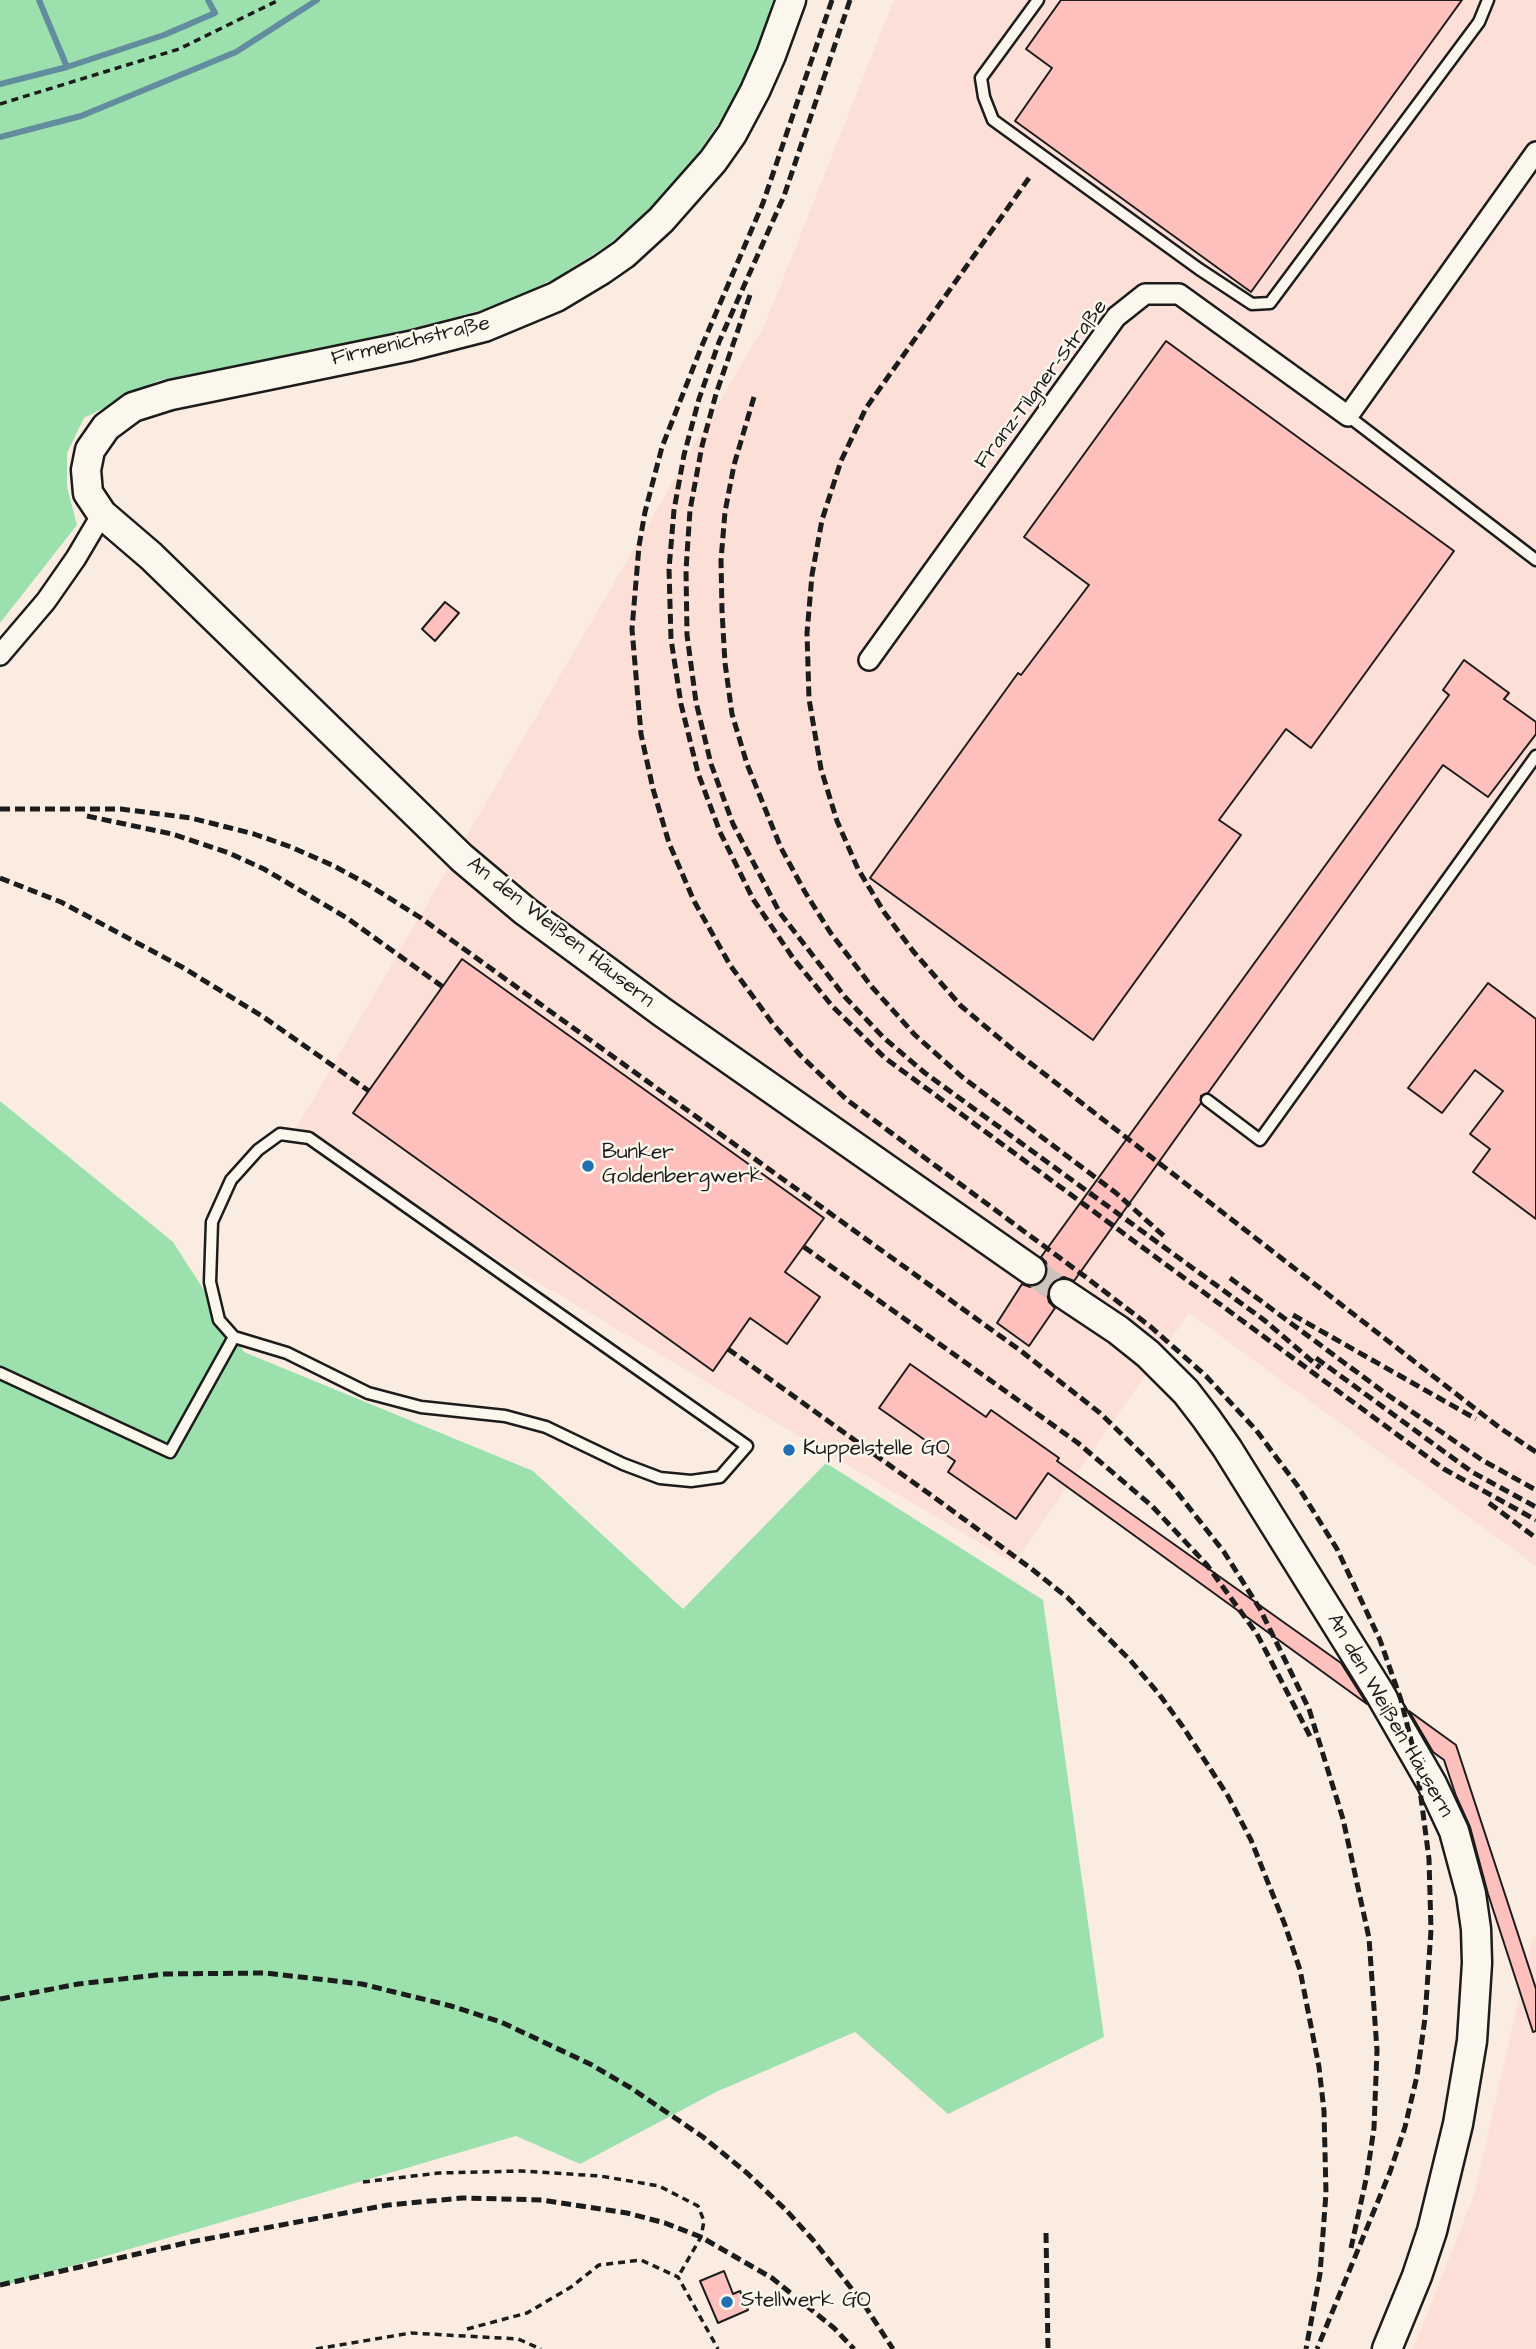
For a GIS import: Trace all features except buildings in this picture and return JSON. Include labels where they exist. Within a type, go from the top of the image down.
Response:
[{"type":"street","name":"Firmenichstraße","points":[[102,514],[88,493],[86,470],[90,450],[106,427],[133,407],[171,395],[410,346],[484,327],[556,297],[624,254],[693,187],[732,134],[772,55],[791,0]]},
{"type":"street","points":[[1348,416],[1536,152]]},
{"type":"street","name":"Franz-Tilgner-Straße","points":[[869,660],[1116,317],[1145,294],[1179,294],[1348,416]]},
{"type":"street","points":[[0,655],[46,601],[102,514]]},
{"type":"street","name":"An den Weißen Häusern","points":[[102,514],[151,556],[462,858],[525,911],[662,1012],[1031,1270]]},
{"type":"street","name":"An den Weißen Häusern","points":[[1064,1294],[1148,1354],[1186,1392],[1206,1418],[1378,1692],[1432,1784],[1454,1830],[1476,1929],[1478,1964],[1472,2041],[1458,2124],[1432,2231],[1387,2349]]},
{"type":"lane","points":[[1038,0],[981,78],[984,97],[993,121],[1252,304],[1270,303],[1479,22],[1488,0]]},
{"type":"lane","points":[[1348,416],[1536,560]]},
{"type":"lane","points":[[1207,1100],[1260,1140],[1536,755]]},
{"type":"lane","points":[[280,1134],[309,1138],[747,1446],[720,1477],[691,1480],[660,1478],[623,1464],[546,1427],[505,1416],[421,1406],[368,1393],[287,1353],[234,1337],[219,1320],[210,1282],[212,1222],[231,1180],[258,1150],[280,1134]]},
{"type":"lane","points":[[0,1373],[170,1452],[234,1337]]},
{"type":"path","points":[[0,104],[179,49],[279,0]]},
{"type":"path","points":[[363,2182],[439,2173],[522,2171],[600,2176],[659,2186],[698,2206],[704,2221],[701,2237],[678,2277]]},
{"type":"path","points":[[467,2329],[527,2313],[571,2287],[599,2265],[641,2260],[678,2277],[718,2349]]},
{"type":"path","points":[[316,2349],[411,2333],[518,2339],[541,2349]]},
{"type":"shaded area","points":[[894,0],[1536,0],[1536,1566],[1189,1313],[1014,1563],[291,1137],[765,324]]},
{"type":"shaded area","points":[[1536,1936],[1536,2349],[1413,2349],[1474,2195],[1533,1937]]},
{"type":"green space","points":[[0,0],[773,0],[757,50],[728,109],[693,161],[653,206],[608,245],[556,278],[502,304],[446,320],[381,336],[157,381],[84,418],[67,453],[67,487],[77,525],[0,623]]},
{"type":"green space","points":[[0,1101],[173,1242],[244,1352],[533,1471],[683,1609],[826,1463],[1043,1600],[1104,2037],[948,2114],[855,2032],[716,2092],[580,2164],[516,2136],[0,2287]]},
{"type":"waterway","points":[[39,0],[67,67]]},
{"type":"waterway","points":[[0,84],[67,67],[164,35],[215,13],[208,0]]},
{"type":"waterway","points":[[0,137],[81,116],[236,52],[317,0]]},
{"type":"tunnel","points":[[1031,1270],[1064,1294]]},
{"type":"railway","points":[[832,0],[763,203],[662,447],[645,512],[639,546],[632,629],[641,734],[669,843],[694,901],[730,965],[773,1024],[800,1055],[847,1100],[1151,1327],[1206,1376],[1256,1430],[1297,1485],[1337,1549],[1380,1640],[1401,1700],[1416,1760],[1429,1859],[1431,1930],[1425,2018],[1417,2076],[1405,2127],[1390,2172],[1317,2349]]},
{"type":"railway","points":[[850,0],[784,196],[719,342],[699,399],[684,455],[674,510],[669,569],[671,639],[681,704],[698,773],[720,832],[753,899],[793,958],[833,1007],[885,1058],[1444,1469],[1536,1520]]},
{"type":"railway","points":[[1029,178],[866,408],[841,461],[822,520],[812,575],[807,633],[809,699],[821,769],[837,821],[858,869],[884,912],[913,951],[961,1006],[1011,1048],[1500,1428],[1536,1452]]},
{"type":"railway","points":[[750,295],[716,394],[702,446],[690,510],[686,570],[687,635],[696,702],[711,764],[733,824],[780,913],[845,997],[883,1037],[925,1073],[1264,1320],[1320,1368]]},
{"type":"railway","points":[[754,397],[734,465],[725,512],[721,560],[725,663],[732,714],[747,764],[781,848],[830,932],[872,987],[915,1035],[961,1076],[1116,1193],[1165,1237]]},
{"type":"railway","points":[[0,809],[121,809],[191,818],[254,834],[291,847],[367,884],[421,918],[1021,1351],[1100,1413],[1149,1461],[1224,1552],[1260,1609],[1309,1709],[1343,1819],[1369,1938],[1377,2050],[1374,2128],[1351,2248]]},
{"type":"railway","points":[[87,816],[172,834],[229,853],[264,869],[347,918],[443,987]]},
{"type":"railway","points":[[0,878],[61,902],[182,967],[262,1016],[369,1091]]},
{"type":"railway","points":[[804,1247],[1078,1443],[1152,1506],[1207,1565],[1257,1634],[1311,1738]]},
{"type":"railway","points":[[1230,1278],[1385,1393],[1482,1460],[1536,1490]]},
{"type":"railway","points":[[1293,1315],[1476,1419]]},
{"type":"railway","points":[[728,1349],[942,1503],[1068,1598],[1130,1660],[1159,1694],[1228,1796],[1251,1840],[1285,1925],[1300,1970],[1319,2067],[1324,2111],[1326,2193],[1320,2274],[1306,2349]]},
{"type":"railway","points":[[1316,1358],[1472,1472],[1536,1507]]},
{"type":"railway","points":[[1489,1503],[1536,1538]]},
{"type":"railway","points":[[0,1999],[78,1984],[165,1974],[265,1973],[362,1984],[451,2006],[501,2022],[590,2064],[631,2088],[703,2137],[747,2173],[813,2240],[863,2303],[893,2349]]},
{"type":"railway","points":[[0,2285],[190,2242],[388,2205],[462,2198],[542,2200],[627,2213],[665,2223],[701,2237],[772,2278],[834,2328],[854,2349]]},
{"type":"railway","points":[[1046,2233],[1048,2349]]},
{"type":"place","name":"Bunker Goldenbergwerk","points":[[588,1166]]},
{"type":"place","name":"Kuppelstelle GO","points":[[789,1450]]},
{"type":"place","name":"Stellwerk GO","points":[[727,2302]]}]
